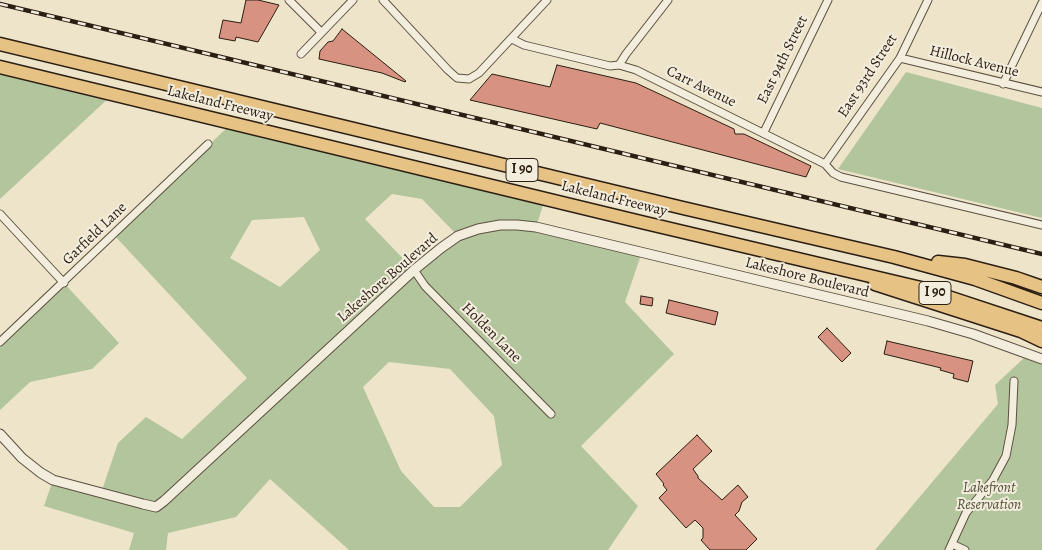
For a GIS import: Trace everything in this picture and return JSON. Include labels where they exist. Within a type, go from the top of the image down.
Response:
[{"type":"highway","name":"Lakeland Freeway","points":[[0,44],[894,258],[975,279],[1042,302]]},
{"type":"highway","name":"Lakeland Freeway","points":[[0,67],[921,288],[1042,328]]},
{"type":"highway","points":[[894,258],[965,265],[1016,278],[1042,287]]},
{"type":"highway","points":[[826,266],[893,290],[1012,328],[1042,341]]},
{"type":"street","points":[[289,0],[321,32]]},
{"type":"street","points":[[301,54],[353,0]]},
{"type":"street","points":[[383,0],[457,78],[469,79],[479,73],[547,0]]},
{"type":"street","points":[[619,65],[668,0]]},
{"type":"street","name":"East 94th Street","points":[[764,132],[828,0]]},
{"type":"street","name":"East 93rd Street","points":[[825,164],[900,58],[928,0]]},
{"type":"street","points":[[1003,84],[1042,3]]},
{"type":"street","name":"Carr Avenue","points":[[512,39],[524,45],[610,66],[619,65],[636,70],[764,132],[825,164],[833,173],[841,177],[1042,225]]},
{"type":"street","name":"Hillock Avenue","points":[[900,58],[1042,92]]},
{"type":"street","name":"Garfield Lane","points":[[0,342],[208,144]]},
{"type":"street","points":[[0,214],[64,283]]},
{"type":"street","name":"Lakeshore Boulevard","points":[[0,434],[22,458],[40,473],[53,480],[156,507],[414,270],[458,236],[478,229],[500,225],[536,227],[928,321],[974,334],[1042,359]]},
{"type":"street","name":"Holden Lane","points":[[414,270],[425,286],[551,414]]},
{"type":"street","points":[[966,550],[951,547],[970,508],[993,480],[1006,456],[1012,425],[1014,381]]},
{"type":"green space","points":[[0,67],[112,95],[0,199]]},
{"type":"green space","points":[[906,72],[1042,108],[1042,218],[838,169]]},
{"type":"green space","points":[[231,124],[545,199],[536,227],[642,252],[625,302],[674,354],[581,446],[638,506],[608,550],[349,550],[270,479],[236,517],[168,533],[166,550],[129,550],[134,533],[44,506],[53,480],[101,493],[118,443],[146,417],[182,439],[247,378],[114,235]],"holes":[[[392,194],[422,199],[458,236],[414,270],[365,219]],[[304,217],[320,250],[280,287],[230,258],[252,220]],[[389,362],[450,369],[494,416],[502,465],[460,507],[434,507],[401,471],[363,387]]]},
{"type":"green space","points":[[64,283],[119,343],[92,369],[30,382],[0,410],[0,343]]},
{"type":"green space","name":"Lakefront Reservation","points":[[1024,358],[1042,365],[1042,550],[875,550],[998,404],[995,385]]},
{"type":"building","points":[[246,0],[258,0],[279,5],[258,42],[236,37],[235,41],[219,38],[223,20],[241,23]]},
{"type":"building","points":[[342,29],[406,81],[382,73],[319,59],[320,51],[328,42],[333,41]]},
{"type":"building","points":[[557,65],[636,83],[734,129],[735,134],[744,134],[811,166],[806,177],[600,123],[597,129],[470,100],[492,74],[550,87]]},
{"type":"building","points":[[641,296],[653,298],[652,306],[640,304]]},
{"type":"building","points":[[669,300],[718,312],[715,325],[666,313]]},
{"type":"building","points":[[827,328],[851,353],[842,362],[818,337]]},
{"type":"building","points":[[887,341],[973,361],[968,382],[953,378],[954,374],[940,370],[941,368],[884,354]]},
{"type":"building","points":[[697,435],[712,451],[693,469],[698,478],[722,500],[738,485],[748,497],[742,502],[739,511],[735,515],[757,539],[746,550],[710,550],[701,540],[703,538],[703,528],[695,520],[686,528],[659,498],[667,490],[656,474]]},
{"type":"railway","points":[[0,4],[1042,254]]}]
